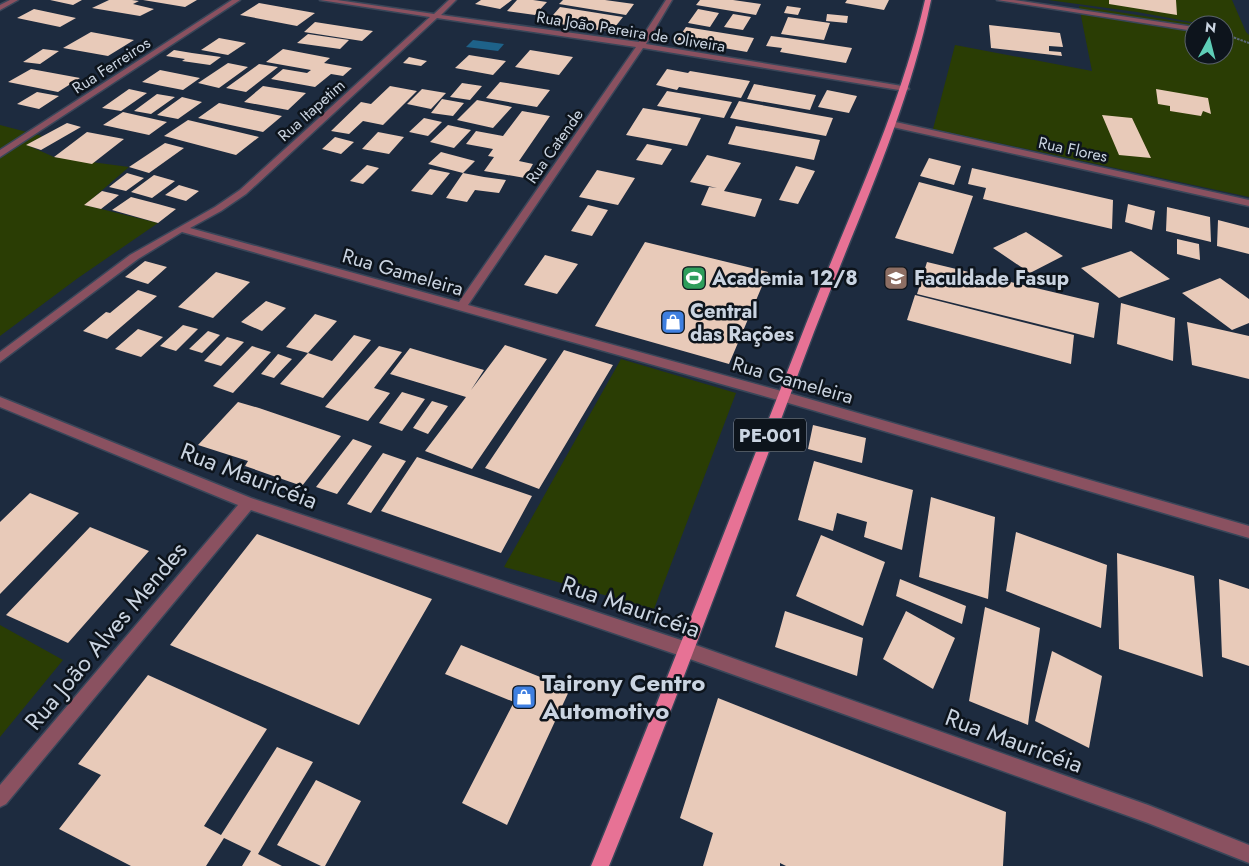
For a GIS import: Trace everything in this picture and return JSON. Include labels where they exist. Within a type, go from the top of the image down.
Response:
[{"type":"main road","name":"PE-001","points":[[600,866],[687,650],[820,301],[905,89],[918,46],[928,0]]},
{"type":"street","points":[[0,8],[15,0]]},
{"type":"street","name":"Rua Ferreiros","points":[[0,154],[237,0]]},
{"type":"street","name":"Rua João Pereira de Oliveira","points":[[323,0],[641,45],[905,89]]},
{"type":"street","name":"Rua Itapetim","points":[[0,358],[134,257],[181,229],[211,214],[243,192],[453,0]]},
{"type":"street","name":"Rua Catende","points":[[461,307],[641,45],[669,0]]},
{"type":"street","points":[[1000,0],[1184,28]]},
{"type":"street","name":"Rua Flores","points":[[891,124],[1249,203]]},
{"type":"street","name":"Rua Gameleira","points":[[181,229],[785,397],[1249,532]]},
{"type":"street","name":"Rua Mauricéia","points":[[0,402],[248,503],[687,650],[1148,814],[1249,854]]},
{"type":"street","name":"Rua João Alves Mendes","points":[[0,798],[248,503]]},
{"type":"path","points":[[1234,38],[1249,44]]},
{"type":"green space","points":[[1048,0],[1232,0],[1249,35],[1249,197],[933,129],[955,45],[1092,71],[1079,6],[1184,22],[1184,65],[1234,65],[1234,15],[1184,15],[1184,21]]},
{"type":"green space","points":[[0,125],[42,136],[27,145],[54,157],[129,167],[85,205],[158,223],[78,278],[0,336]]},
{"type":"green space","points":[[621,359],[736,393],[654,609],[504,567]]},
{"type":"green space","points":[[0,625],[63,660],[0,737]]},
{"type":"water","points":[[473,40],[504,44],[498,51],[466,47]]},
{"type":"building","points":[[50,0],[82,0],[73,5]]},
{"type":"building","points":[[109,0],[139,1],[133,4],[154,9],[140,16],[92,8]]},
{"type":"building","points":[[143,0],[197,0],[185,7]]},
{"type":"building","points":[[481,0],[512,0],[500,9],[475,4]]},
{"type":"building","points":[[517,0],[547,2],[535,15],[507,11]]},
{"type":"building","points":[[563,0],[605,0],[634,4],[626,15],[559,4]]},
{"type":"building","points":[[700,0],[733,0],[761,4],[756,15],[696,5]]},
{"type":"building","points":[[847,0],[889,0],[884,10],[845,3]]},
{"type":"building","points":[[1109,0],[1176,0],[1177,15],[1109,4]]},
{"type":"building","points":[[259,3],[315,13],[297,26],[240,15]]},
{"type":"building","points":[[787,6],[801,8],[798,15],[784,13]]},
{"type":"building","points":[[560,7],[623,17],[611,32],[547,22]]},
{"type":"building","points":[[34,9],[76,18],[60,27],[17,18]]},
{"type":"building","points":[[698,9],[719,13],[710,27],[688,23]]},
{"type":"building","points":[[733,14],[751,17],[743,30],[724,27]]},
{"type":"building","points":[[827,14],[848,16],[847,23],[826,21]]},
{"type":"building","points":[[788,17],[830,23],[824,40],[781,34]]},
{"type":"building","points":[[315,22],[373,31],[362,41],[304,32]]},
{"type":"building","points":[[989,25],[1060,33],[1063,47],[1049,46],[1049,51],[1061,52],[1062,56],[991,48]]},
{"type":"building","points":[[686,27],[754,38],[747,52],[677,40]]},
{"type":"building","points":[[91,32],[134,40],[108,56],[63,48]]},
{"type":"building","points":[[308,34],[349,40],[340,49],[297,43]]},
{"type":"building","points":[[771,36],[852,48],[846,63],[780,52],[782,48],[766,46]]},
{"type":"building","points":[[219,38],[246,43],[228,55],[201,50]]},
{"type":"building","points":[[43,49],[59,51],[40,64],[23,62]]},
{"type":"building","points":[[283,49],[330,58],[324,63],[352,68],[343,76],[331,74],[315,87],[271,79],[283,69],[307,73],[311,70],[266,62]]},
{"type":"building","points":[[174,50],[221,57],[210,65],[182,61],[185,59],[166,56]]},
{"type":"building","points":[[530,50],[573,57],[559,75],[515,67]]},
{"type":"building","points":[[469,55],[506,61],[493,75],[455,68]]},
{"type":"building","points":[[409,57],[427,61],[421,66],[403,63]]},
{"type":"building","points":[[228,63],[248,67],[219,88],[198,83]]},
{"type":"building","points":[[259,64],[278,67],[246,92],[226,88]]},
{"type":"building","points":[[31,69],[80,78],[58,92],[8,82]]},
{"type":"building","points":[[667,69],[750,81],[741,98],[679,87],[677,90],[656,85]]},
{"type":"building","points":[[160,70],[200,78],[183,90],[142,82]]},
{"type":"building","points":[[500,82],[550,90],[537,107],[486,98]]},
{"type":"building","points":[[462,83],[482,86],[470,100],[450,97]]},
{"type":"building","points":[[754,84],[816,95],[810,110],[747,99]]},
{"type":"building","points":[[263,86],[306,93],[288,110],[244,102]]},
{"type":"building","points":[[390,86],[417,91],[383,125],[363,121],[349,134],[331,131],[361,102],[371,104]]},
{"type":"building","points":[[129,89],[147,93],[121,111],[102,108]]},
{"type":"building","points":[[422,89],[446,93],[431,109],[407,104]]},
{"type":"building","points":[[1156,89],[1208,98],[1211,114],[1203,111],[1201,116],[1170,111],[1170,106],[1158,104]]},
{"type":"building","points":[[827,90],[857,96],[849,113],[818,107]]},
{"type":"building","points":[[667,91],[732,102],[724,118],[657,106]]},
{"type":"building","points":[[37,92],[59,96],[39,109],[17,104]]},
{"type":"building","points":[[157,94],[175,97],[151,114],[134,111]]},
{"type":"building","points":[[182,97],[202,102],[178,119],[157,115]]},
{"type":"building","points":[[442,99],[464,103],[453,116],[431,113]]},
{"type":"building","points":[[477,100],[512,107],[493,128],[457,120]]},
{"type":"building","points":[[739,101],[833,118],[826,136],[730,118]]},
{"type":"building","points":[[219,103],[282,116],[263,132],[198,118]]},
{"type":"building","points":[[643,108],[701,118],[687,146],[626,135]]},
{"type":"building","points":[[522,111],[550,116],[519,161],[533,164],[525,178],[484,171],[494,157],[488,156],[493,149],[466,144],[476,131],[503,136]]},
{"type":"building","points":[[123,112],[167,122],[149,135],[103,125]]},
{"type":"building","points":[[1102,115],[1132,118],[1151,158],[1119,155]]},
{"type":"building","points":[[424,118],[442,122],[428,136],[409,132]]},
{"type":"building","points":[[188,120],[259,137],[236,155],[164,136]]},
{"type":"building","points":[[67,123],[81,127],[41,150],[26,145]]},
{"type":"building","points":[[448,125],[471,130],[454,148],[430,142]]},
{"type":"building","points":[[736,126],[820,140],[814,160],[728,144]]},
{"type":"building","points":[[87,132],[124,139],[92,164],[54,157]]},
{"type":"building","points":[[378,132],[404,137],[389,154],[362,149]]},
{"type":"building","points":[[335,137],[354,142],[341,154],[322,149]]},
{"type":"building","points":[[165,143],[184,148],[149,173],[129,167]]},
{"type":"building","points":[[647,144],[672,149],[662,165],[636,160]]},
{"type":"building","points":[[441,152],[475,161],[463,173],[428,164]]},
{"type":"building","points":[[707,155],[741,163],[724,191],[762,199],[755,217],[701,205],[709,187],[717,188],[690,182]]},
{"type":"building","points":[[929,158],[961,166],[954,185],[920,176]]},
{"type":"building","points":[[367,165],[379,168],[363,184],[350,181]]},
{"type":"building","points":[[796,166],[815,171],[798,204],[779,200]]},
{"type":"building","points":[[972,168],[1113,200],[1112,229],[983,199],[986,188],[968,184]]},
{"type":"building","points":[[430,169],[450,173],[432,195],[411,191]]},
{"type":"building","points":[[597,170],[635,178],[618,205],[579,197]]},
{"type":"building","points":[[127,173],[144,178],[126,191],[109,187]]},
{"type":"building","points":[[463,173],[506,180],[499,193],[475,190],[467,202],[446,198]]},
{"type":"building","points":[[154,175],[175,181],[152,198],[131,192]]},
{"type":"building","points":[[919,182],[973,196],[953,254],[895,238]]},
{"type":"building","points":[[179,185],[199,191],[186,201],[165,195]]},
{"type":"building","points":[[102,191],[119,195],[101,209],[84,205]]},
{"type":"building","points":[[131,197],[176,209],[158,223],[112,210]]},
{"type":"building","points":[[1128,204],[1155,211],[1152,230],[1125,222]]},
{"type":"building","points":[[588,205],[608,210],[592,236],[571,231]]},
{"type":"building","points":[[1167,207],[1210,217],[1211,242],[1166,231]]},
{"type":"building","points":[[1218,220],[1249,228],[1249,254],[1217,246]]},
{"type":"building","points":[[1026,232],[1063,256],[1030,273],[993,248]]},
{"type":"building","points":[[1177,239],[1199,244],[1200,260],[1177,254]]},
{"type":"building","points":[[645,242],[768,272],[729,364],[595,326]]},
{"type":"building","points":[[1131,251],[1170,279],[1119,298],[1081,268]]},
{"type":"building","points":[[545,255],[578,264],[557,294],[524,285]]},
{"type":"building","points":[[145,261],[167,267],[148,284],[125,277]]},
{"type":"building","points":[[927,262],[1099,303],[1094,338],[917,294]]},
{"type":"building","points":[[216,272],[250,282],[213,318],[178,307]]},
{"type":"building","points":[[1220,278],[1249,299],[1249,323],[1232,330],[1182,293]]},
{"type":"building","points":[[138,290],[157,296],[107,339],[83,331],[106,312],[110,313]]},
{"type":"building","points":[[915,295],[1074,335],[1071,364],[907,320]]},
{"type":"building","points":[[266,301],[286,308],[262,331],[241,322]]},
{"type":"building","points":[[1121,303],[1175,318],[1173,361],[1117,344]]},
{"type":"building","points":[[315,314],[337,321],[308,353],[286,347]]},
{"type":"building","points":[[1187,322],[1249,336],[1249,379],[1192,365]]},
{"type":"building","points":[[183,325],[198,329],[176,351],[160,346]]},
{"type":"building","points":[[138,329],[163,337],[141,357],[115,349]]},
{"type":"building","points":[[208,331],[220,335],[202,353],[189,349]]},
{"type":"building","points":[[354,335],[371,340],[323,398],[280,384],[308,353],[332,361]]},
{"type":"building","points":[[227,337],[244,342],[221,366],[204,361]]},
{"type":"building","points":[[505,345],[547,359],[472,469],[425,451],[466,397],[390,374],[410,348],[484,370],[471,390]]},
{"type":"building","points":[[252,346],[271,352],[233,393],[213,386]]},
{"type":"building","points":[[379,346],[402,352],[374,388],[390,393],[368,421],[325,407]]},
{"type":"building","points":[[564,350],[613,365],[539,489],[485,468]]},
{"type":"building","points":[[278,354],[292,359],[274,378],[261,374]]},
{"type":"building","points":[[402,392],[425,399],[402,431],[379,423]]},
{"type":"building","points":[[432,401],[448,406],[428,434],[413,428]]},
{"type":"building","points":[[238,402],[341,436],[302,486],[245,466],[248,461],[198,445]]},
{"type":"building","points":[[813,425],[866,438],[862,463],[808,449]]},
{"type":"building","points":[[353,439],[372,446],[337,494],[316,487]]},
{"type":"building","points":[[383,453],[406,461],[371,513],[347,504]]},
{"type":"building","points":[[417,457],[532,496],[501,553],[381,511]]},
{"type":"building","points":[[814,461],[913,490],[902,550],[864,537],[867,522],[837,513],[833,531],[798,520]]},
{"type":"building","points":[[30,493],[79,513],[0,594],[0,522]]},
{"type":"building","points":[[931,497],[995,517],[988,599],[919,577]]},
{"type":"building","points":[[90,527],[149,551],[68,643],[6,615]]},
{"type":"building","points":[[1016,532],[1107,565],[1101,628],[1006,591]]},
{"type":"building","points":[[257,534],[432,599],[359,725],[170,645]]},
{"type":"building","points":[[821,535],[885,562],[863,626],[796,596]]},
{"type":"building","points":[[1117,553],[1194,576],[1203,677],[1119,649]]},
{"type":"building","points":[[900,579],[966,606],[962,624],[896,596]]},
{"type":"building","points":[[1219,579],[1249,589],[1249,666],[1222,657]]},
{"type":"building","points":[[985,607],[1040,628],[1028,725],[969,701]]},
{"type":"building","points":[[785,611],[863,638],[857,676],[775,647]]},
{"type":"building","points":[[906,611],[955,638],[933,689],[883,659]]},
{"type":"building","points":[[461,645],[570,689],[507,825],[462,803],[514,702],[445,674]]},
{"type":"building","points":[[1052,651],[1102,676],[1089,748],[1035,721]]},
{"type":"building","points":[[148,675],[267,729],[204,826],[221,835],[277,747],[313,762],[258,854],[282,866],[242,866],[251,851],[224,838],[206,866],[131,866],[59,829],[101,775],[78,764]]},
{"type":"building","points":[[718,698],[1006,812],[1003,866],[786,866],[780,863],[780,866],[703,866],[713,833],[680,818]]},
{"type":"building","points":[[316,780],[361,801],[325,866],[321,866],[277,845]]},
{"type":"place","name":"Academia 12/8","points":[[694,278]]},
{"type":"place","name":"Faculdade Fasup","points":[[896,278]]},
{"type":"place","name":"Central das Rações","points":[[673,322]]},
{"type":"place","name":"Tairony Centro Automotivo","points":[[524,697]]}]
